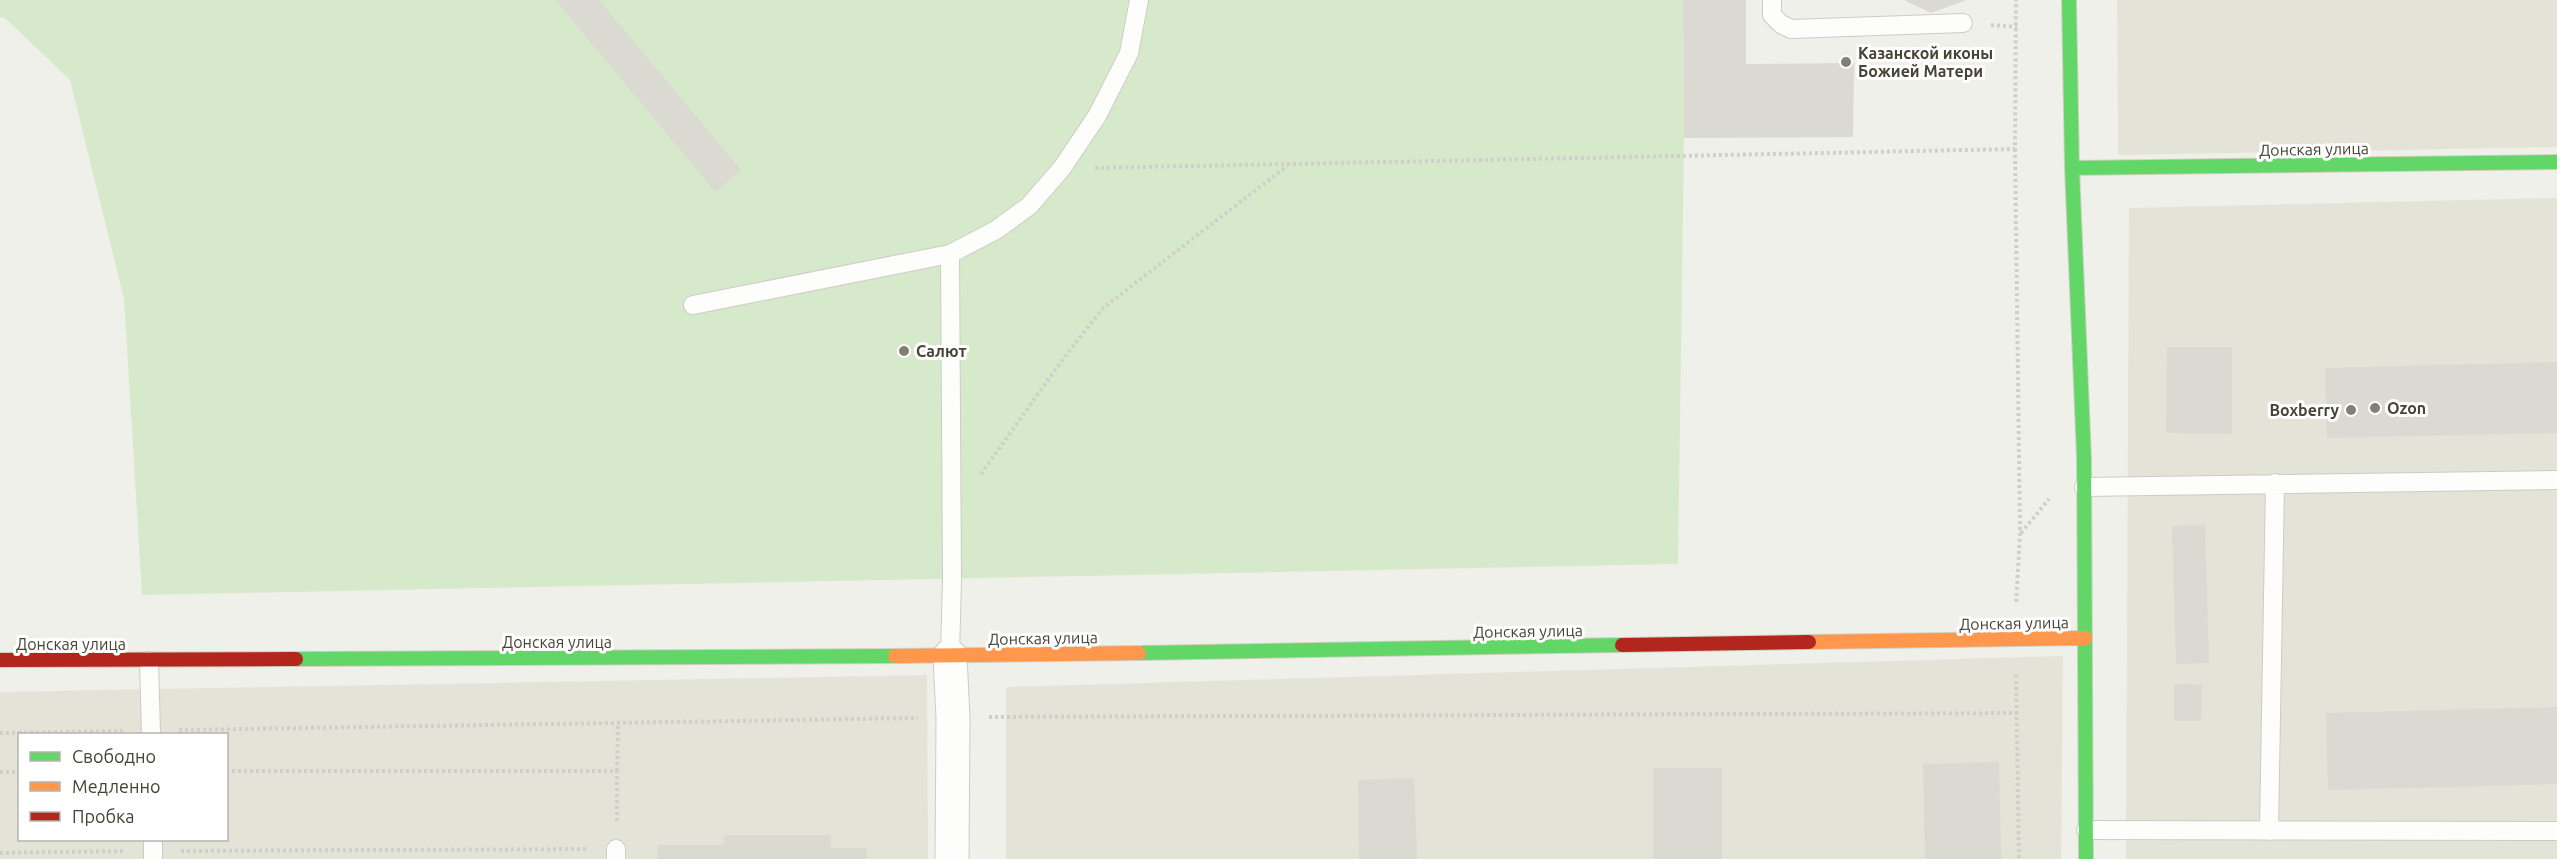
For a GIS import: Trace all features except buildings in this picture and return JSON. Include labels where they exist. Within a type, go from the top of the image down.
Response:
[{"type":"street","points":[[2069,0],[2072,168],[2084,487],[2086,859]]},
{"type":"street","name":"Донская улица","points":[[2072,168],[2557,162]]},
{"type":"street","name":"Донская улица","points":[[0,660],[950,656],[2085,638]]},
{"type":"street","points":[[950,656],[953,717],[952,859]]},
{"type":"lane","points":[[693,305],[950,254],[996,230],[1029,206],[1062,168],[1097,116],[1129,53],[1139,0]]},
{"type":"lane","points":[[1772,0],[1772,15],[1781,24],[1791,29],[1964,22]]},
{"type":"lane","points":[[950,254],[952,514],[950,656]]},
{"type":"lane","points":[[2084,487],[2557,480]]},
{"type":"lane","points":[[2269,831],[2275,483]]},
{"type":"lane","points":[[149,661],[151,733]]},
{"type":"lane","points":[[2086,830],[2557,831]]},
{"type":"path","points":[[2016,0],[2015,149],[2020,533],[2014,640],[2019,859]]},
{"type":"path","points":[[1062,168],[2015,149]]},
{"type":"path","points":[[952,514],[1063,359],[1103,308],[1288,165]]},
{"type":"path","points":[[0,733],[151,733],[953,717],[2017,713]]},
{"type":"path","points":[[0,853],[153,850],[616,854],[618,724]]},
{"type":"path","points":[[228,771],[617,771]]},
{"type":"path","points":[[0,772],[18,772]]},
{"type":"shaded area","points":[[2117,0],[2557,0],[2557,147],[2118,155]]},
{"type":"shaded area","points":[[2557,198],[2557,859],[2126,859],[2129,208]]},
{"type":"shaded area","points":[[2063,656],[2061,859],[1006,859],[1006,687]]},
{"type":"shaded area","points":[[927,675],[928,859],[0,859],[0,692]]},
{"type":"green space","name":"Салют","points":[[0,0],[1683,0],[1684,138],[1678,564],[142,595],[124,299],[70,80],[5,18],[0,17]]},
{"type":"traffic: fast","points":[[2069,0],[2072,168],[2084,458],[2086,859]]},
{"type":"traffic: fast","points":[[2072,168],[2557,162]]},
{"type":"traffic: fast","points":[[1139,653],[1622,645]]},
{"type":"traffic: fast","points":[[296,659],[895,656]]},
{"type":"traffic: slow","points":[[1809,642],[2085,638]]},
{"type":"traffic: slow","points":[[895,656],[1139,653]]},
{"type":"traffic: jam","points":[[1622,645],[1809,642]]},
{"type":"traffic: jam","points":[[0,660],[296,659]]},
{"type":"place","name":"Казанской иконы Божией Матери","points":[[1846,62]]},
{"type":"place","name":"Салют","points":[[904,351]]},
{"type":"place","name":"Ozon","points":[[2375,408]]},
{"type":"place","name":"Boxberry","points":[[2351,410]]}]
